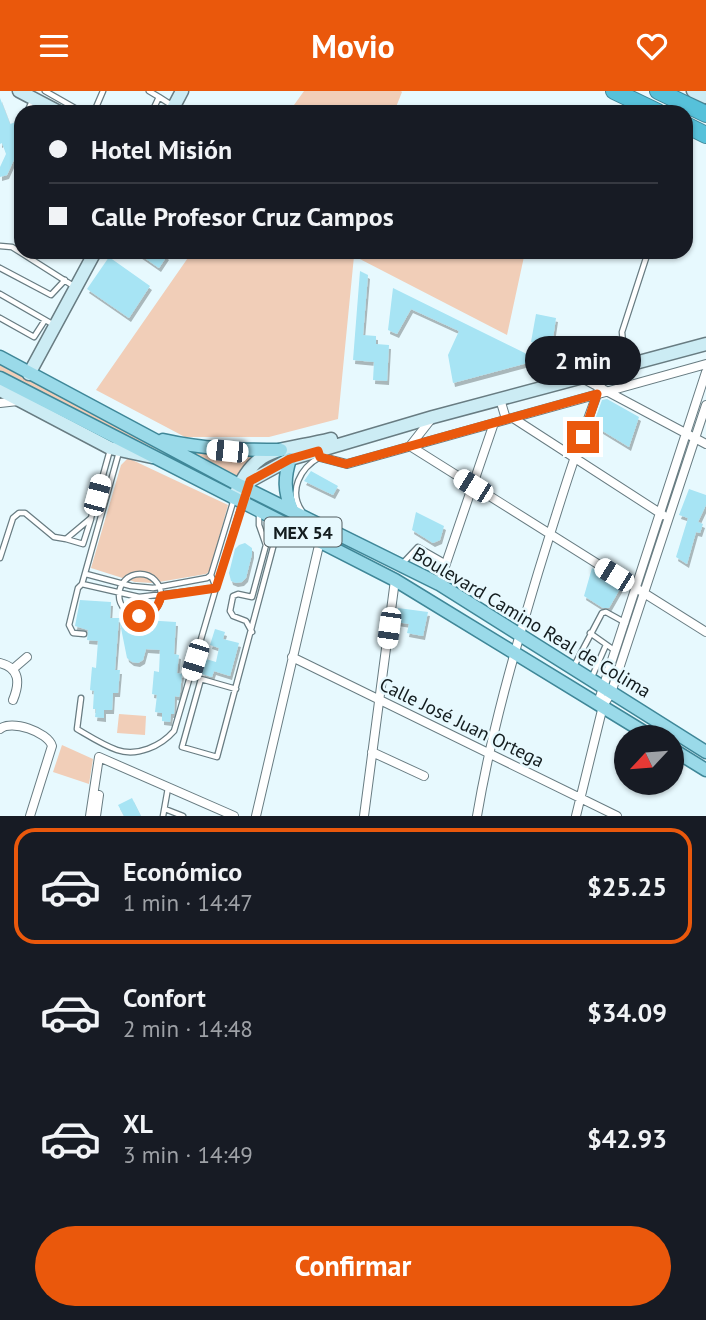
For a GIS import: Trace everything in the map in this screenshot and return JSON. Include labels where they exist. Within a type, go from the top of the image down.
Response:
[{"type":"highway","points":[[614,91],[643,105]]},
{"type":"highway","points":[[663,93],[688,105]]},
{"type":"main road","name":"Boulevard Camino Real de Colima","points":[[0,357],[243,487],[439,583],[706,752]]},
{"type":"main road","name":"Boulevard Camino Real de Colima","points":[[0,377],[117,444],[157,458],[395,580],[633,725]]},
{"type":"main road","points":[[143,435],[205,449],[281,450]]},
{"type":"main road","points":[[290,459],[285,474],[285,492],[292,510]]},
{"type":"main road","points":[[684,757],[706,771]]},
{"type":"street","points":[[693,91],[706,97]]},
{"type":"street","points":[[25,93],[43,105]]},
{"type":"street","points":[[29,373],[70,283],[89,259]]},
{"type":"street","points":[[243,487],[290,459],[319,454],[433,417],[706,344]]},
{"type":"street","points":[[319,454],[346,464],[706,364]]},
{"type":"street","points":[[477,816],[488,754],[515,652],[550,534],[606,371]]},
{"type":"street","points":[[576,816],[601,704],[628,625],[635,588],[706,372]]},
{"type":"street","points":[[581,377],[601,391],[706,444]]},
{"type":"street","points":[[0,390],[117,444]]},
{"type":"street","points":[[500,399],[509,419],[668,518]]},
{"type":"street","points":[[0,403],[20,401]]},
{"type":"street","points":[[607,690],[615,651],[644,593],[706,405]]},
{"type":"street","points":[[238,500],[255,461],[281,450],[418,416],[433,417]]},
{"type":"street","points":[[410,446],[433,417]]},
{"type":"street","points":[[439,583],[494,423]]},
{"type":"street","points":[[410,446],[706,632]]},
{"type":"street","points":[[256,816],[320,541]]},
{"type":"street","points":[[364,816],[395,580]]},
{"type":"street","points":[[13,669],[27,657]]},
{"type":"street","name":"Calle José Juan Ortega","points":[[292,657],[617,816]]},
{"type":"street","points":[[0,663],[13,669],[18,678],[13,700]]},
{"type":"street","points":[[2,727],[12,723],[45,736],[52,746],[30,816]]},
{"type":"street","points":[[372,752],[424,776]]},
{"type":"street","points":[[90,816],[99,757],[234,816]]},
{"type":"street","points":[[96,816],[103,767],[109,761]]},
{"type":"lane","points":[[45,91],[70,105]]},
{"type":"lane","points":[[149,91],[168,105]]},
{"type":"lane","points":[[155,105],[159,97]]},
{"type":"lane","points":[[0,268],[51,295],[70,283],[31,259]]},
{"type":"lane","points":[[625,366],[622,332],[646,259]]},
{"type":"lane","points":[[0,293],[50,323],[34,337],[0,318]]},
{"type":"lane","points":[[0,558],[13,517],[19,513],[25,513],[54,537],[83,544],[117,444]]},
{"type":"lane","points":[[85,634],[73,633],[69,625],[85,574],[117,444]]},
{"type":"lane","points":[[307,518],[297,504],[295,492],[300,476],[319,454]]},
{"type":"lane","points":[[216,588],[211,575],[238,500]]},
{"type":"lane","points":[[81,698],[76,729],[118,751],[143,750],[167,740],[174,731],[216,588],[238,500]]},
{"type":"lane","points":[[252,632],[246,621],[233,616],[230,611],[233,596],[238,594],[252,597],[266,544],[259,525],[260,510]]},
{"type":"lane","points":[[66,539],[91,518]]},
{"type":"lane","points":[[236,689],[201,679],[182,747],[217,757],[252,632],[280,520]]},
{"type":"lane","points":[[402,565],[418,547],[446,563]]},
{"type":"lane","points":[[85,574],[122,584],[159,587],[211,575]]},
{"type":"lane","points":[[145,575],[159,587],[161,596],[156,608],[146,615],[139,616],[127,611],[123,606],[119,594],[122,584],[132,576],[145,575]]},
{"type":"lane","points":[[82,583],[119,594],[161,596],[216,588]]},
{"type":"lane","points":[[572,669],[602,613],[606,612],[628,625]]},
{"type":"lane","points":[[590,633],[615,651]]},
{"type":"lane","points":[[591,681],[606,645]]},
{"type":"lane","points":[[163,816],[169,787]]},
{"type":"lane","points":[[165,809],[183,816]]},
{"type":"shaded area","points":[[304,91],[402,92],[397,105],[294,105]]},
{"type":"shaded area","points":[[187,259],[354,259],[338,419],[269,437],[185,437],[96,390]]},
{"type":"shaded area","points":[[360,259],[523,259],[507,335]]},
{"type":"shaded area","points":[[0,362],[226,482],[73,410],[0,371]]},
{"type":"shaded area","points":[[171,444],[262,454],[239,478]]},
{"type":"shaded area","points":[[128,458],[228,505],[210,571],[206,574],[153,583],[135,582],[91,568],[121,465]]},
{"type":"shaded area","points":[[119,714],[146,716],[145,735],[117,733]]},
{"type":"shaded area","points":[[62,745],[93,759],[89,784],[53,772]]},
{"type":"building","points":[[0,98],[10,124],[14,123],[14,160],[7,175],[0,177],[0,167],[6,154],[2,143],[0,144]]},
{"type":"building","points":[[108,259],[112,259],[150,286],[129,318],[87,289]]},
{"type":"building","points":[[146,259],[165,259],[159,268]]},
{"type":"building","points":[[360,271],[368,275],[363,335],[376,336],[376,344],[389,345],[387,381],[373,380],[374,362],[353,360]]},
{"type":"building","points":[[393,288],[539,360],[453,383],[448,355],[459,331],[411,309],[397,334],[388,330]]},
{"type":"building","points":[[536,314],[556,318],[552,345],[531,342]]},
{"type":"building","points":[[607,399],[639,417],[629,447],[593,425],[602,400]]},
{"type":"building","points":[[311,471],[338,486],[333,495],[304,481]]},
{"type":"building","points":[[689,489],[706,495],[706,505],[698,522],[703,524],[700,533],[696,532],[687,564],[676,557],[688,518],[679,515]]},
{"type":"building","points":[[416,512],[444,526],[440,540],[433,543],[412,530]]},
{"type":"building","points":[[245,543],[252,548],[252,554],[246,578],[236,583],[231,581],[229,573],[235,549]]},
{"type":"building","points":[[592,568],[621,587],[609,608],[603,608],[584,596]]},
{"type":"building","points":[[80,600],[111,602],[110,618],[119,618],[115,670],[120,670],[118,693],[113,693],[112,710],[104,710],[104,718],[95,717],[94,691],[90,690],[92,667],[96,668],[98,641],[87,640],[88,630],[75,626]]},
{"type":"building","points":[[132,606],[144,606],[144,620],[176,622],[174,654],[179,655],[177,673],[182,674],[179,697],[175,696],[174,714],[171,714],[170,722],[162,721],[162,713],[155,712],[157,695],[152,694],[154,671],[159,672],[160,650],[146,649],[143,660],[138,663],[127,658],[119,618],[131,619]]},
{"type":"building","points":[[398,608],[428,612],[423,636],[407,633],[409,624],[396,622]]},
{"type":"building","points":[[215,629],[225,632],[223,639],[239,643],[230,676],[214,671],[212,677],[202,674],[206,659],[216,662],[219,648],[210,645]]},
{"type":"building","points":[[132,798],[141,816],[124,816],[118,805]]},
{"type":"route","points":[[139,616],[152,613],[161,596],[216,588],[250,481],[290,459],[318,451],[320,457],[346,464],[597,394],[583,437]]}]
